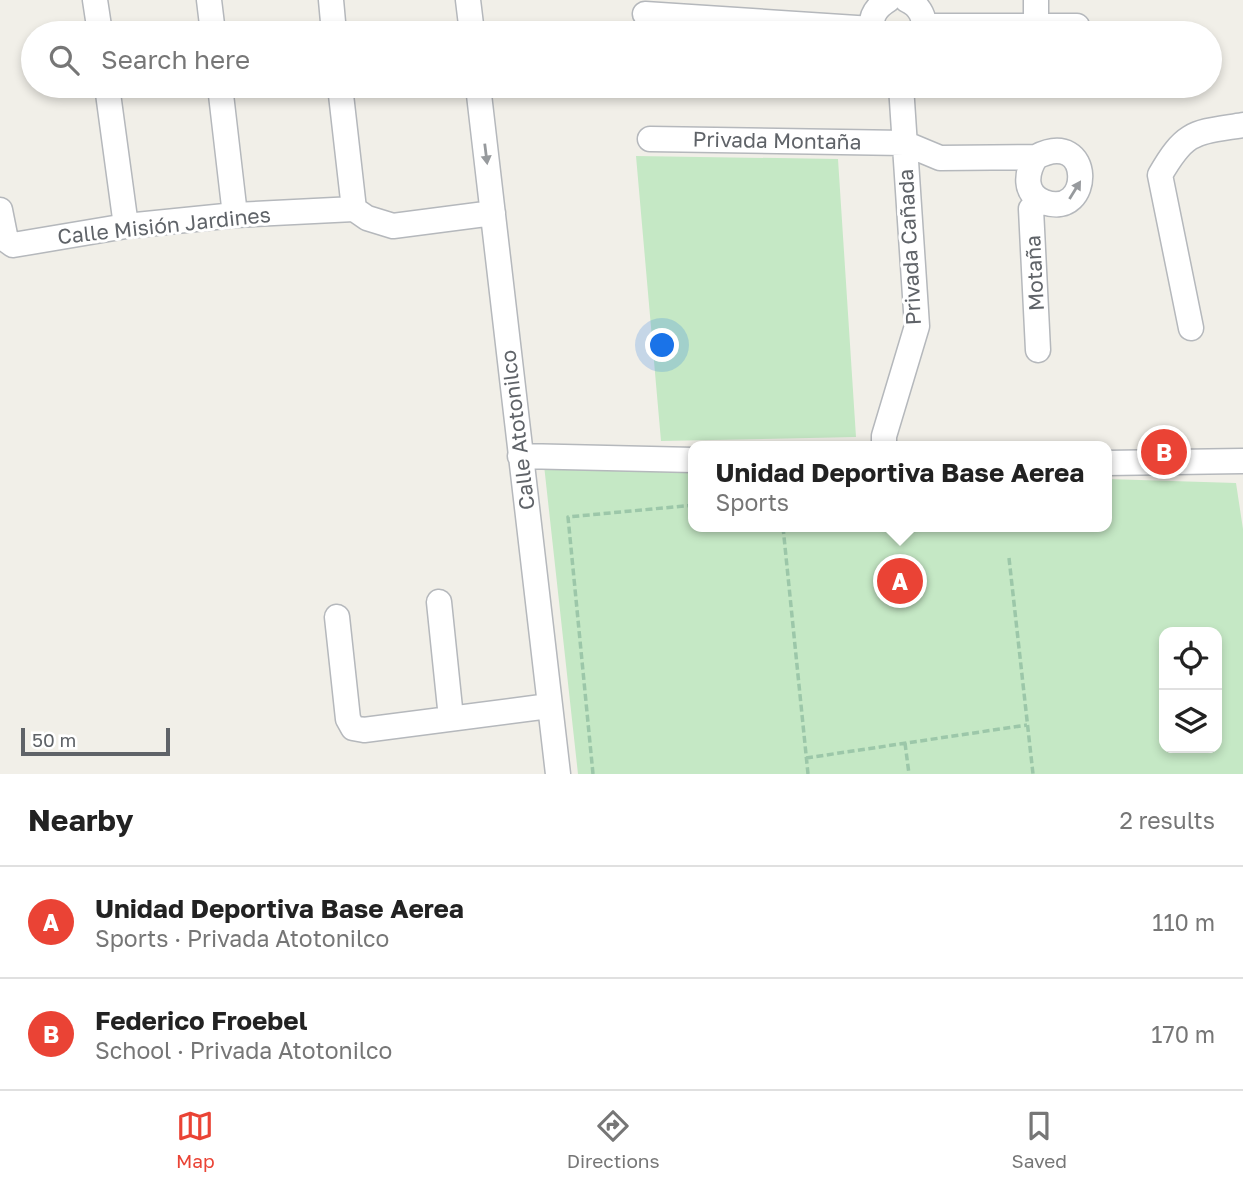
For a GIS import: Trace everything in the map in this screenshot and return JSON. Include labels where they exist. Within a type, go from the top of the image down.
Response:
[{"type":"street","points":[[95,0],[98,21]]},
{"type":"street","points":[[209,0],[212,21]]},
{"type":"street","points":[[331,0],[333,21]]},
{"type":"street","points":[[468,0],[471,21]]},
{"type":"street","points":[[872,21],[879,5],[888,0]]},
{"type":"street","points":[[907,0],[914,3],[922,14],[922,21]]},
{"type":"street","points":[[1036,0],[1037,21]]},
{"type":"street","points":[[645,14],[738,21]]},
{"type":"street","points":[[109,98],[126,226]]},
{"type":"street","points":[[221,98],[235,215]]},
{"type":"street","points":[[341,98],[354,209]]},
{"type":"street","name":"Calle Atotonilco","points":[[479,98],[558,774]]},
{"type":"street","name":"Privada Cañada","points":[[884,441],[917,326],[902,98]]},
{"type":"street","points":[[1191,328],[1160,175],[1175,149],[1196,133],[1243,125]]},
{"type":"street","name":"Privada Montaña","points":[[650,139],[904,143]]},
{"type":"street","points":[[904,143],[940,158],[1036,157],[1048,151],[1061,151],[1072,157],[1080,167],[1082,180],[1077,192],[1067,201],[1055,204],[1042,201],[1032,193],[1028,181],[1029,168],[1036,157]]},
{"type":"street","name":"Motaña","points":[[1038,350],[1031,209],[1042,201]]},
{"type":"street","name":"Calle Misión Jardines","points":[[0,211],[6,240],[13,245],[126,226],[235,215],[354,209],[367,218],[393,226],[493,213]]},
{"type":"street","points":[[520,456],[688,460]]},
{"type":"street","points":[[1112,463],[1243,461]]},
{"type":"street","points":[[439,602],[451,718]]},
{"type":"street","points":[[337,617],[348,719],[353,728],[364,730],[549,706]]},
{"type":"path","points":[[593,774],[568,517],[688,506]]},
{"type":"path","points":[[783,532],[807,774]]},
{"type":"path","points":[[1009,558],[1033,774]]},
{"type":"path","points":[[806,758],[1027,725]]},
{"type":"path","points":[[905,743],[909,774]]},
{"type":"green space","points":[[636,156],[838,159],[856,437],[661,441]]},
{"type":"green space","points":[[544,465],[688,469],[688,532],[1112,532],[1112,479],[1236,483],[1243,529],[1243,774],[578,774]]},
{"type":"place","name":"Federico Froebel","points":[[1164,452]]},
{"type":"place","name":"Unidad Deportiva Base Aerea","points":[[900,581]]}]
